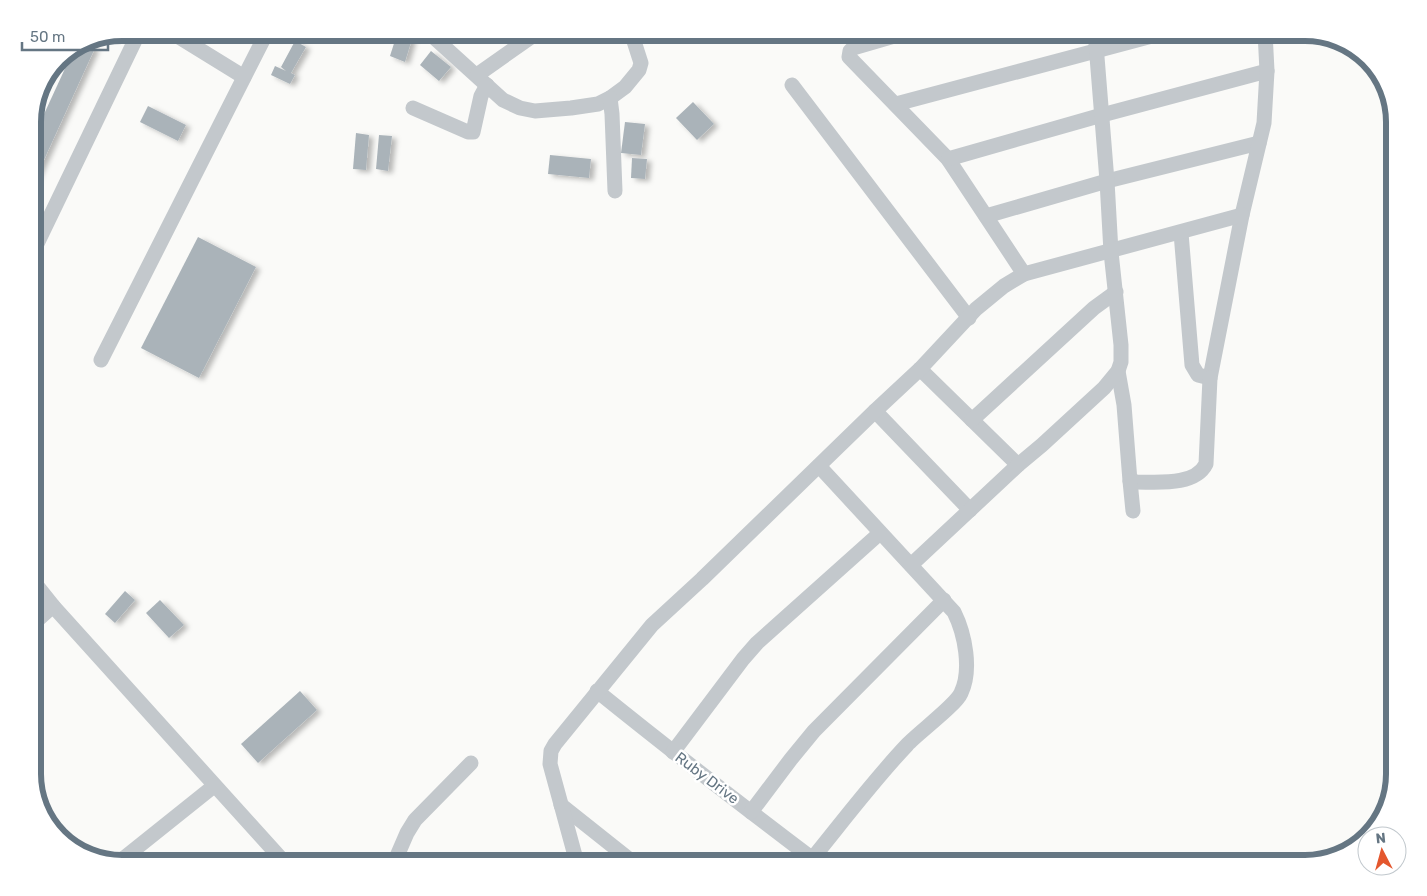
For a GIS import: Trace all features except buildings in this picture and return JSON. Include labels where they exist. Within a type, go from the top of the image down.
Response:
[{"type":"street","points":[[41,235],[135,41]]},
{"type":"street","points":[[186,41],[244,77]]},
{"type":"street","points":[[101,360],[262,41]]},
{"type":"street","points":[[438,41],[503,100],[520,108],[535,111],[598,104],[610,98],[625,87],[640,70],[640,56],[634,41]]},
{"type":"street","points":[[413,108],[468,132],[473,132],[481,96],[482,80],[528,41]]},
{"type":"street","points":[[876,41],[858,46],[850,51],[849,57],[948,159],[1024,274]]},
{"type":"street","points":[[911,565],[1104,388],[1118,371],[1121,362],[1121,345],[1111,252],[1096,41]]},
{"type":"street","points":[[896,104],[1136,41]]},
{"type":"street","points":[[1130,481],[1162,482],[1183,479],[1203,470],[1206,464],[1210,378],[1242,215],[1265,115],[1265,41]]},
{"type":"street","points":[[948,159],[1266,70]]},
{"type":"street","points":[[792,85],[969,318]]},
{"type":"street","points":[[610,98],[615,191]]},
{"type":"street","points":[[986,216],[1107,181],[1259,143]]},
{"type":"street","points":[[575,855],[550,764],[551,751],[597,691],[652,625],[920,369],[976,310],[1004,286],[1024,274],[1242,215]]},
{"type":"street","points":[[1181,233],[1192,365],[1198,375],[1210,378]]},
{"type":"street","points":[[972,420],[1094,308],[1116,292]]},
{"type":"street","points":[[920,369],[1018,465]]},
{"type":"street","points":[[1118,371],[1124,405],[1133,511]]},
{"type":"street","points":[[875,411],[970,510]]},
{"type":"street","points":[[819,466],[954,612],[960,624],[965,643],[966,672],[961,694],[902,750],[820,855]]},
{"type":"street","points":[[673,752],[757,643],[880,533]]},
{"type":"street","points":[[41,591],[277,855]]},
{"type":"street","points":[[751,812],[814,731],[944,600]]},
{"type":"street","points":[[41,617],[53,606]]},
{"type":"street","name":"Ruby Drive","points":[[597,691],[807,855]]},
{"type":"street","points":[[398,855],[415,820],[471,764]]},
{"type":"street","points":[[128,855],[214,786]]},
{"type":"street","points":[[561,805],[623,855]]}]
